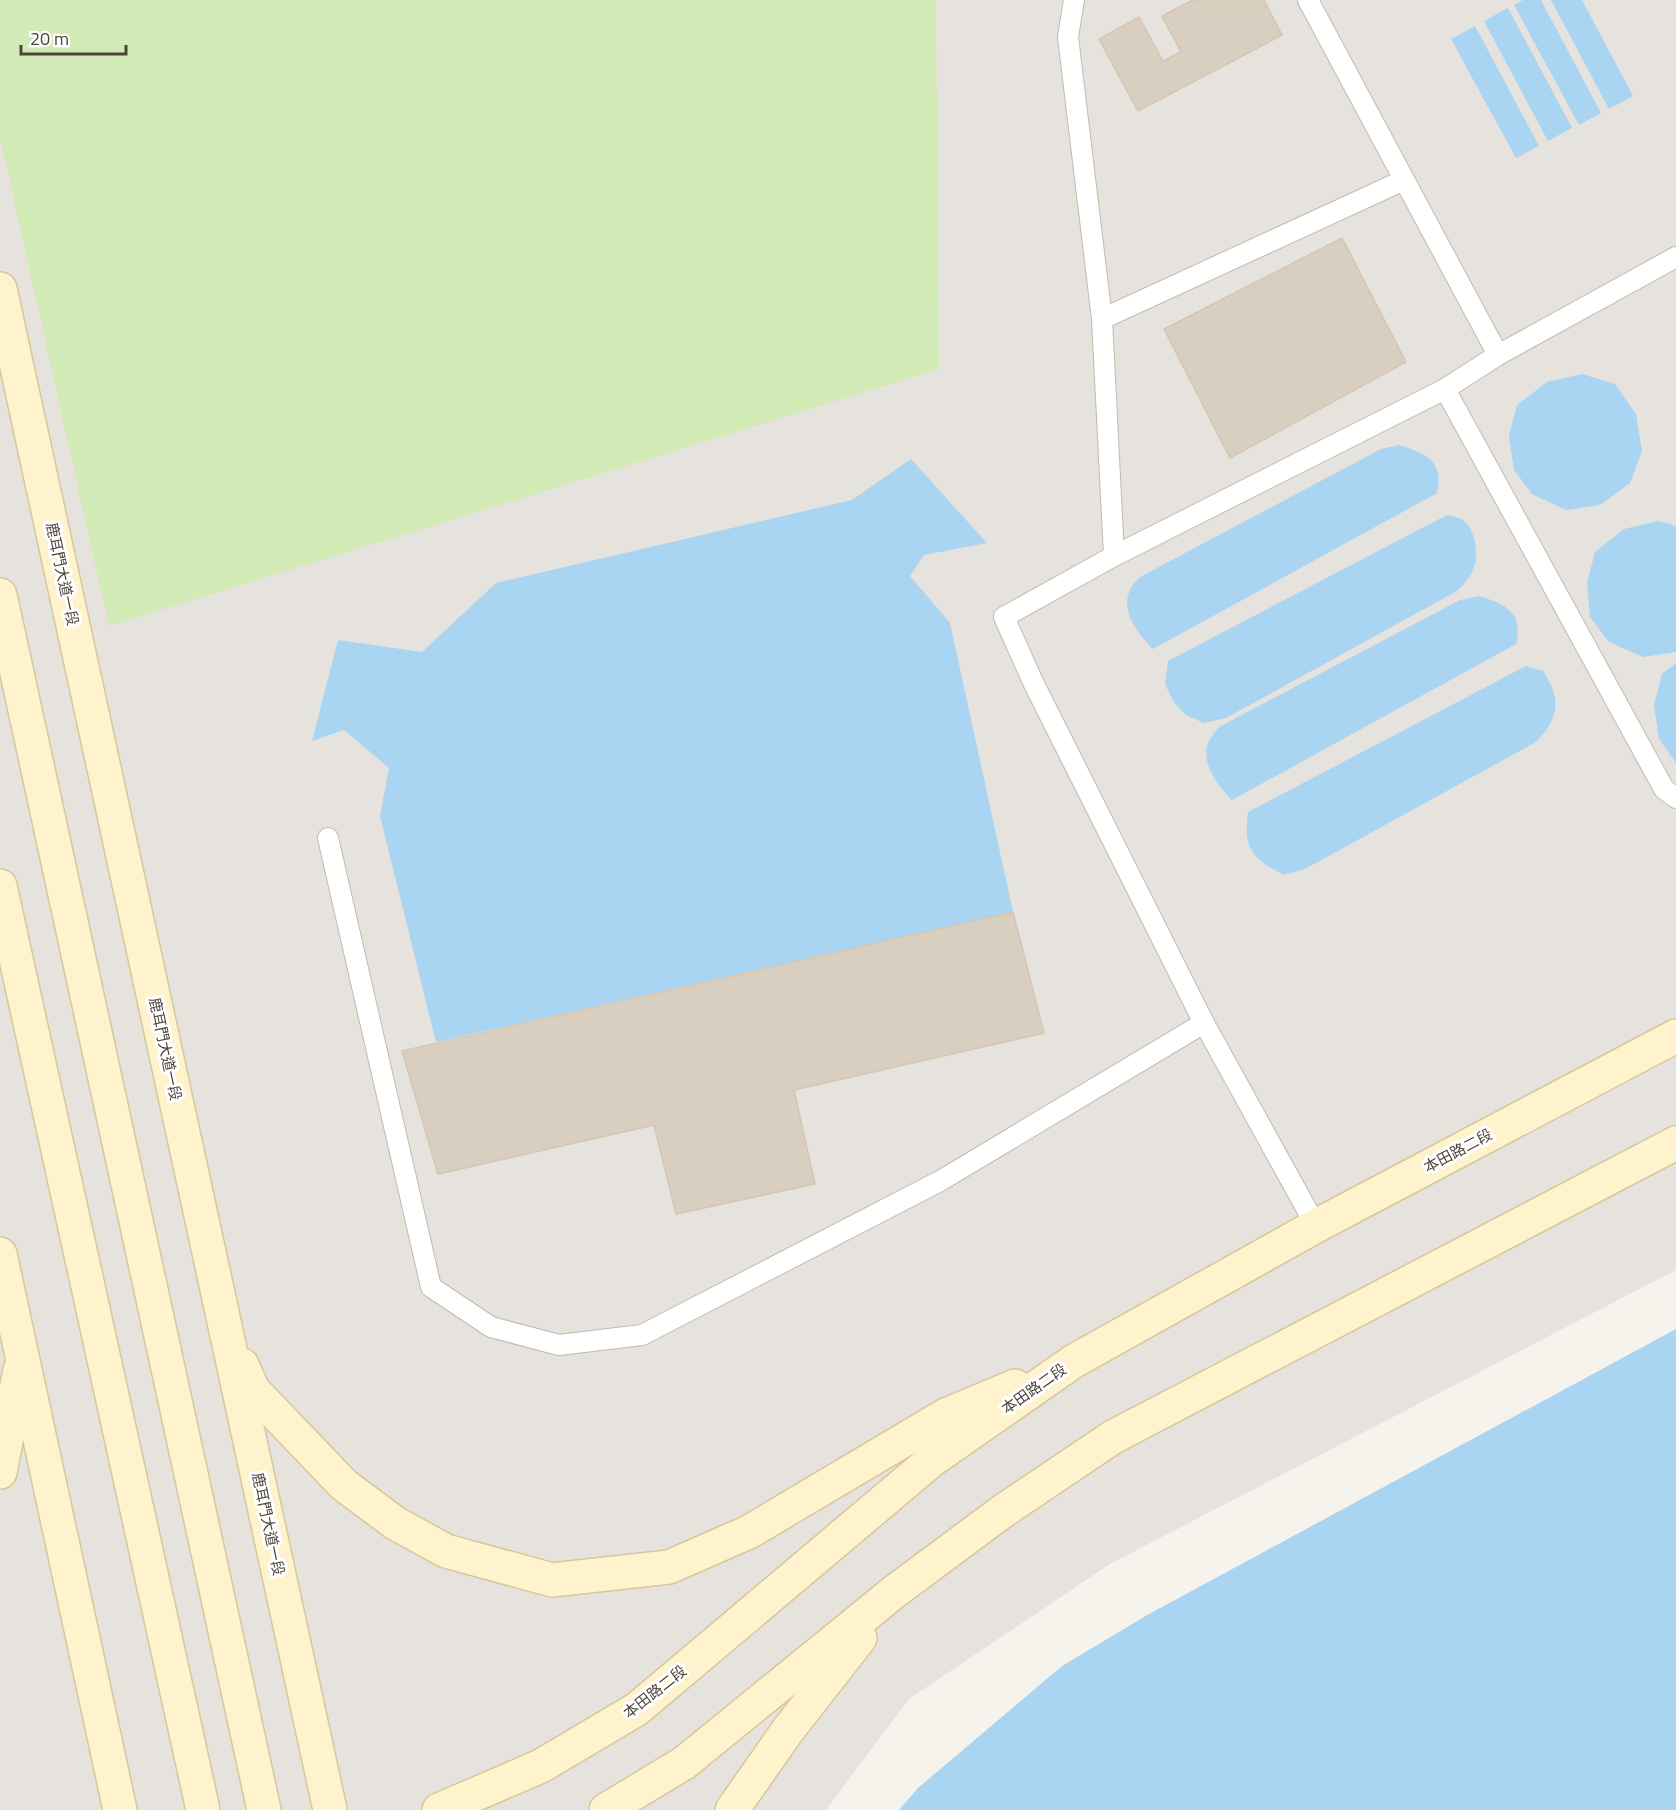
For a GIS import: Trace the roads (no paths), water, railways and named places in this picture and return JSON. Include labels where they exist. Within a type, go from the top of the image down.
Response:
[{"type":"street","name":"鹿耳門大道一段","points":[[0,289],[330,1810]]},
{"type":"street","points":[[0,595],[264,1810]]},
{"type":"street","points":[[0,886],[203,1810]]},
{"type":"street","name":"本田路二段","points":[[439,1810],[541,1766],[637,1709],[932,1460],[1074,1361],[1316,1226],[1676,1036]]},
{"type":"street","points":[[606,1810],[684,1763],[894,1592],[1003,1511],[1113,1437],[1676,1143]]},
{"type":"street","points":[[0,1254],[120,1810]]},
{"type":"street","points":[[226,1330],[253,1390],[353,1491],[394,1523],[446,1551],[552,1580],[669,1567],[749,1532],[946,1415],[1074,1361]]},
{"type":"street","points":[[0,1472],[22,1356]]},
{"type":"street","points":[[732,1810],[788,1730],[894,1592]]},
{"type":"lane","points":[[1074,0],[1068,37],[1102,319],[1114,556]]},
{"type":"lane","points":[[1308,0],[1497,355]]},
{"type":"lane","points":[[1102,319],[1404,180]]},
{"type":"lane","points":[[1316,1226],[1204,1023],[1033,682],[1004,617],[1114,556],[1445,388],[1497,355],[1676,257]]},
{"type":"lane","points":[[1445,388],[1664,789],[1676,798]]},
{"type":"lane","points":[[327,838],[431,1287],[491,1327],[559,1345],[642,1335],[940,1181],[1204,1023]]},
{"type":"water","points":[[1523,0],[1541,0],[1601,113],[1579,125],[1514,5]]},
{"type":"water","points":[[1551,0],[1582,0],[1633,96],[1609,109]]},
{"type":"water","points":[[1508,8],[1572,128],[1548,141],[1484,21]]},
{"type":"water","points":[[1475,26],[1539,146],[1516,158],[1451,39]]},
{"type":"water","points":[[1582,374],[1615,384],[1636,414],[1642,451],[1630,483],[1600,505],[1566,510],[1532,494],[1514,470],[1509,436],[1517,405],[1547,382]]},
{"type":"water","points":[[1399,445],[1431,460],[1438,473],[1437,493],[1153,649],[1136,629],[1127,605],[1131,588],[1140,577],[1381,449]]},
{"type":"water","points":[[911,459],[987,543],[924,555],[910,576],[950,623],[1013,912],[436,1042],[380,816],[389,768],[344,730],[312,741],[338,640],[422,652],[496,583],[852,500]]},
{"type":"water","points":[[1447,515],[1466,523],[1473,534],[1476,548],[1473,571],[1457,591],[1226,718],[1204,723],[1186,715],[1174,703],[1165,684],[1168,661]]},
{"type":"water","points":[[1659,521],[1676,526],[1676,652],[1643,657],[1609,642],[1590,617],[1587,583],[1595,552],[1624,529]]},
{"type":"water","points":[[1479,596],[1504,606],[1515,617],[1518,633],[1516,644],[1232,800],[1221,788],[1211,772],[1206,756],[1210,739],[1219,727],[1460,600]]},
{"type":"water","points":[[1676,663],[1676,763],[1659,739],[1654,705],[1662,674]]},
{"type":"water","points":[[1526,666],[1543,671],[1555,699],[1554,716],[1550,725],[1536,742],[1305,869],[1284,875],[1264,863],[1252,851],[1247,835],[1248,812]]},
{"type":"water","points":[[1676,1329],[1676,1810],[899,1810],[918,1788],[1062,1666],[1149,1614]]}]
